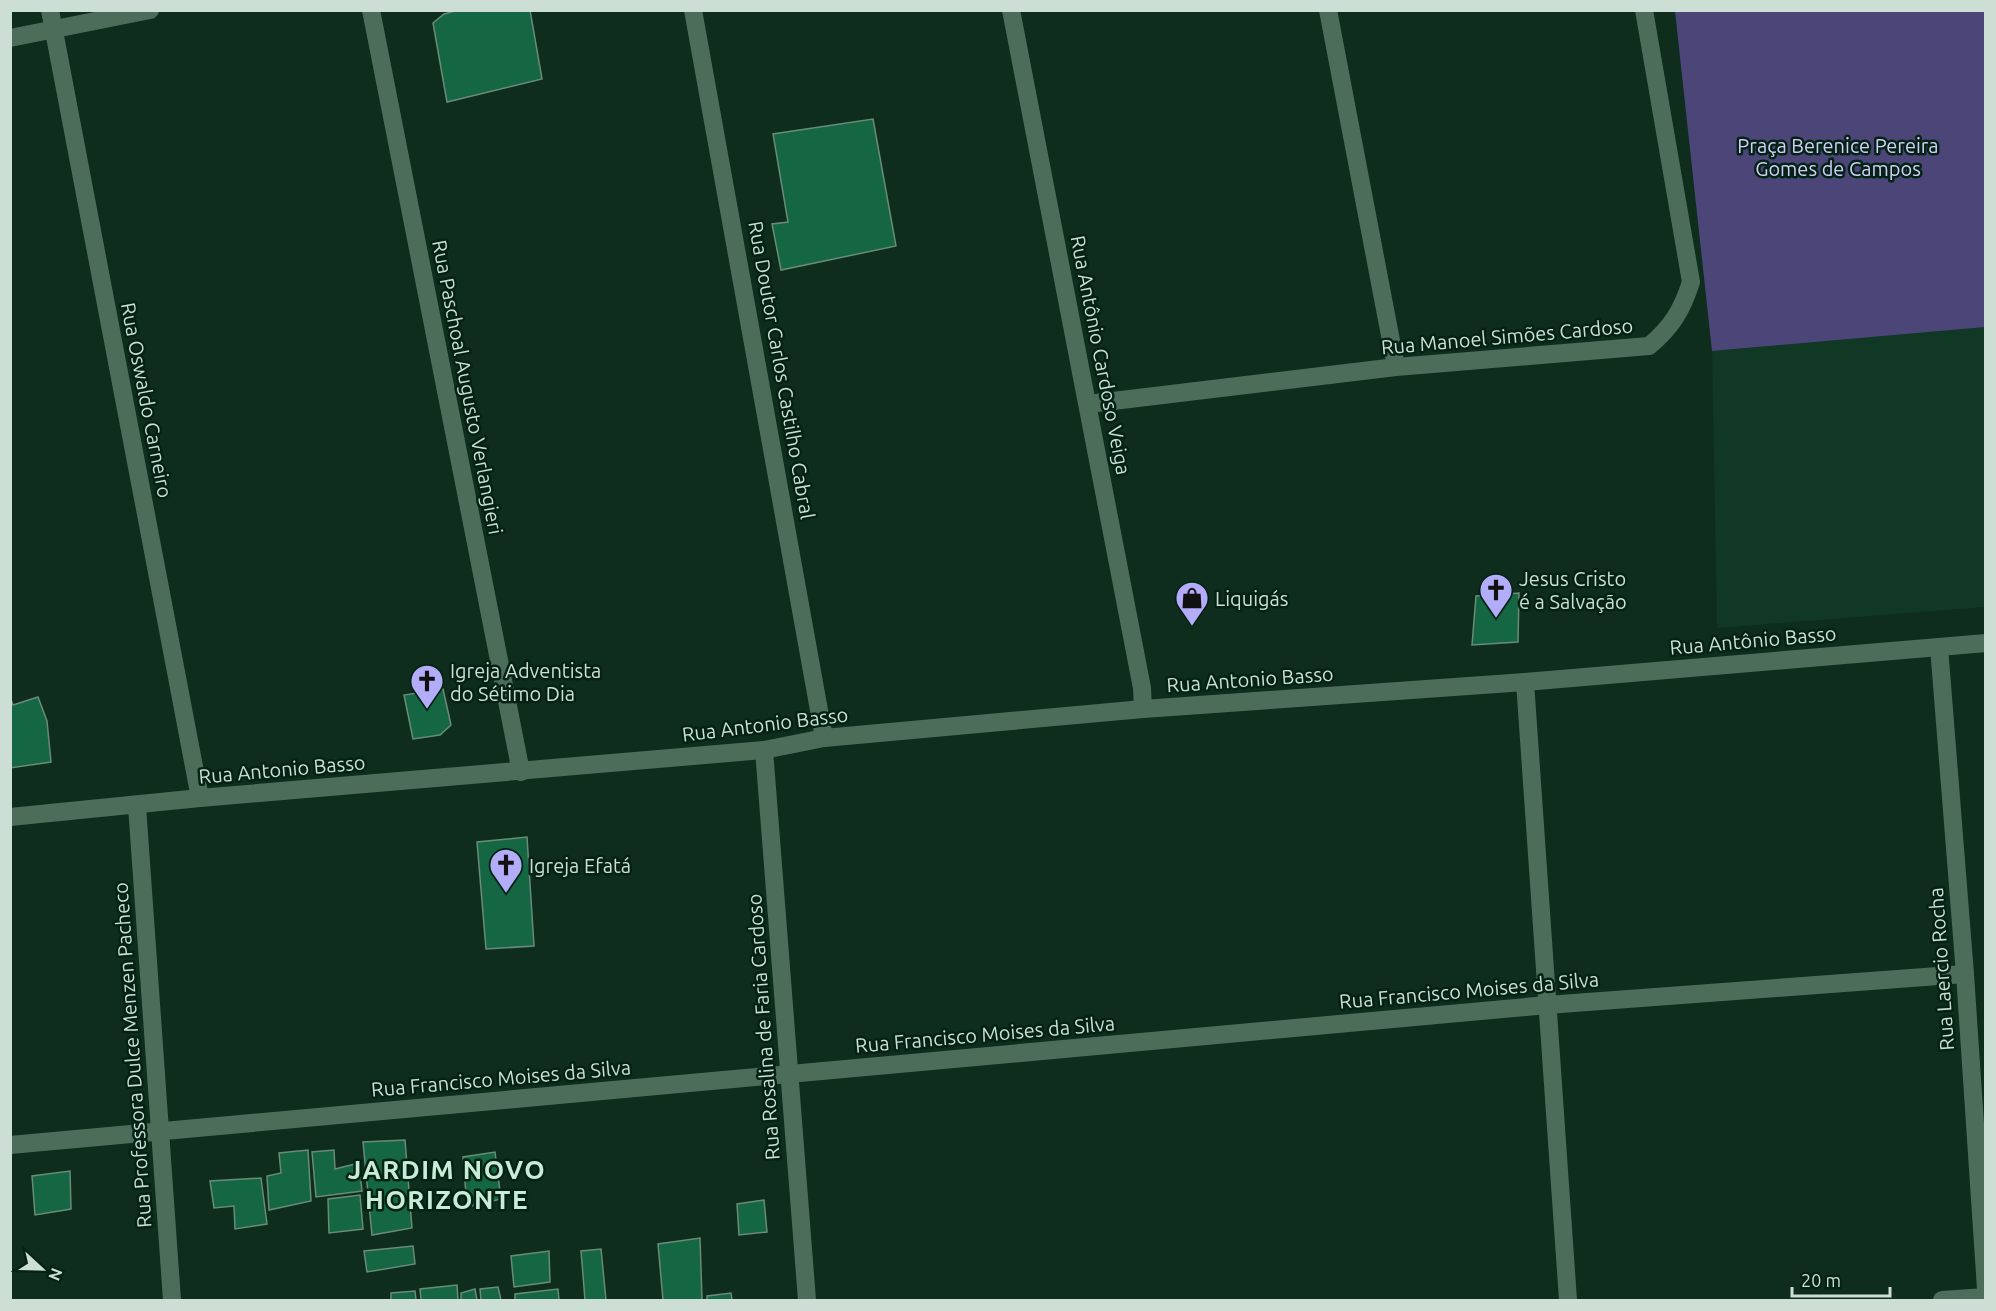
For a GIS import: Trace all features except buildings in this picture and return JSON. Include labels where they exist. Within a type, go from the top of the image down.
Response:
[{"type":"street","name":"Rua Oswaldo Carneiro","points":[[50,10],[200,798]]},
{"type":"street","points":[[10,38],[150,10]]},
{"type":"street","name":"Rua Paschoal Augusto Verlangieri","points":[[371,10],[521,772]]},
{"type":"street","name":"Rua Doutor Carlos Castilho Cabral","points":[[693,10],[824,738]]},
{"type":"street","name":"Rua Antônio Cardoso Veiga","points":[[1011,10],[1142,688],[1143,709]]},
{"type":"street","points":[[1328,10],[1396,367]]},
{"type":"street","name":"Rua Manoel Simões Cardoso","points":[[1088,404],[1396,367],[1649,346],[1670,329],[1684,306],[1691,282],[1644,10]]},
{"type":"street","name":"Rua Antônio Basso","points":[[1525,682],[1986,643]]},
{"type":"street","name":"Rua Laercio Rocha","points":[[1939,646],[1965,974],[1986,1289]]},
{"type":"street","points":[[1525,682],[1568,1300]]},
{"type":"street","name":"Rua Antonio Basso","points":[[10,818],[200,798],[764,750],[824,738],[1143,709],[1525,682]]},
{"type":"street","name":"Rua Rosalina de Faria Cardoso","points":[[764,750],[807,1300]]},
{"type":"street","name":"Rua Professora Dulce Menzen Pacheco","points":[[137,806],[172,1300]]},
{"type":"street","name":"Rua Francisco Moises da Silva","points":[[10,1145],[1547,1005],[1965,974]]},
{"type":"street","points":[[1942,1300],[1986,1297]]},
{"type":"shaded area","points":[[1985,327],[1985,607],[1717,628],[1712,351]]},
{"type":"green space","name":"Praça Berenice Pereira Gomes de Campos","points":[[1675,11],[1985,11],[1985,327],[1712,351]]},
{"type":"place","name":"Jesus Cristo é a Salvação","points":[[1496,619]]},
{"type":"place","name":"Liquigás","points":[[1192,627]]},
{"type":"place","name":"Igreja Adventista do Sétimo Dia","points":[[427,710]]},
{"type":"place","name":"Igreja Efatá","points":[[506,894]]},
{"type":"district","name":"JARDIM NOVO HORIZONTE","points":[[447,1184]]}]
